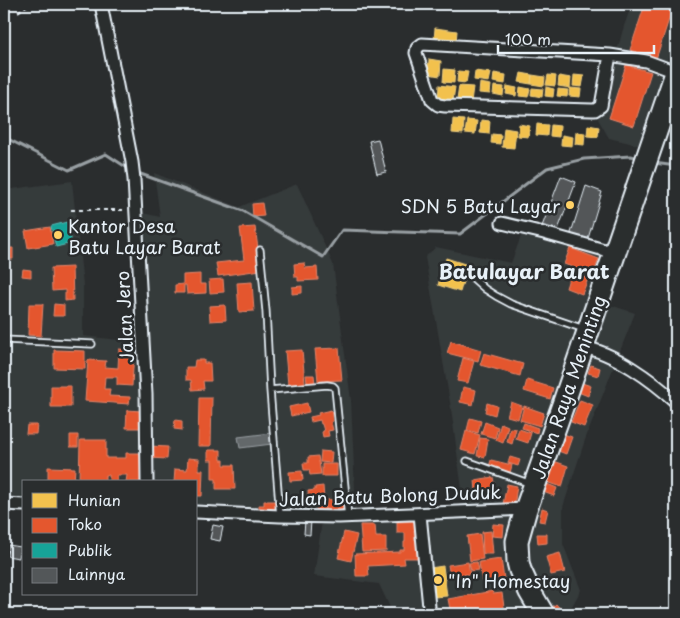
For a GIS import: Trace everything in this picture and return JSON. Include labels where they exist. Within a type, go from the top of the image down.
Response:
[{"type":"highway","name":"Jalan Raya Meninting","points":[[536,612],[518,562],[517,541],[534,485],[566,399],[676,72]]},
{"type":"street","name":"Jalan Jero","points":[[100,4],[134,179],[146,394],[148,480]]},
{"type":"street","points":[[610,55],[601,106],[595,110],[445,106],[438,105],[432,100],[416,48],[422,44],[610,55],[646,61],[676,72]]},
{"type":"street","points":[[502,223],[615,253]]},
{"type":"street","points":[[585,339],[591,348],[623,364],[654,383],[676,402]]},
{"type":"street","points":[[4,504],[22,505]]},
{"type":"street","name":"Jalan Batu Bolong Duduk","points":[[198,512],[348,517],[526,509]]},
{"type":"street","points":[[420,514],[429,607]]},
{"type":"lane","points":[[260,250],[280,516]]},
{"type":"lane","points":[[467,273],[496,296],[585,339]]},
{"type":"lane","points":[[4,340],[92,344]]},
{"type":"lane","points":[[270,390],[328,385],[335,388],[348,517]]},
{"type":"lane","points":[[467,461],[534,485]]},
{"type":"path","points":[[18,12],[29,4]]},
{"type":"path","points":[[71,210],[135,210]]},
{"type":"shaded area","points":[[632,4],[676,4],[676,35],[638,145],[609,138],[598,119]]},
{"type":"shaded area","points":[[154,173],[239,207],[297,184],[333,264],[351,400],[356,514],[464,505],[451,408],[425,257],[436,247],[511,263],[523,231],[625,257],[607,304],[635,313],[585,440],[563,507],[563,544],[581,590],[572,606],[577,614],[393,614],[379,584],[314,576],[322,521],[198,516],[198,480],[22,480],[22,513],[4,512],[4,190],[72,181],[83,285],[83,336],[138,342],[130,210],[160,217]]},
{"type":"shaded area","points":[[271,433],[272,444],[240,448],[238,437]]},
{"type":"building: Hunian","points":[[435,28],[457,31],[456,42],[434,40]]},
{"type":"building: Hunian","points":[[429,59],[441,61],[440,76],[428,74]]},
{"type":"building: Hunian","points":[[444,69],[455,70],[454,83],[443,82]]},
{"type":"building: Hunian","points":[[458,71],[468,72],[466,83],[457,82]]},
{"type":"building: Hunian","points":[[475,71],[491,73],[489,82],[474,80]]},
{"type":"building: Hunian","points":[[494,73],[506,75],[505,84],[493,82]]},
{"type":"building: Hunian","points":[[521,73],[532,75],[531,84],[519,82]]},
{"type":"building: Hunian","points":[[532,75],[545,77],[544,86],[531,84]]},
{"type":"building: Hunian","points":[[548,75],[556,76],[555,86],[546,85]]},
{"type":"building: Hunian","points":[[574,75],[584,76],[582,87],[573,86]]},
{"type":"building: Hunian","points":[[559,76],[571,78],[570,88],[558,86]]},
{"type":"building: Hunian","points":[[480,83],[491,85],[490,94],[479,93]]},
{"type":"building: Hunian","points":[[439,85],[455,87],[453,101],[438,99]]},
{"type":"building: Hunian","points":[[459,86],[473,87],[471,102],[457,100]]},
{"type":"building: Hunian","points":[[494,86],[504,87],[503,96],[493,94]]},
{"type":"building: Hunian","points":[[507,86],[517,88],[516,96],[506,94]]},
{"type":"building: Hunian","points":[[520,87],[530,89],[528,97],[519,96]]},
{"type":"building: Hunian","points":[[546,87],[554,89],[553,97],[545,96]]},
{"type":"building: Hunian","points":[[532,88],[543,89],[542,97],[531,95]]},
{"type":"building: Hunian","points":[[570,88],[581,89],[580,97],[569,96]]},
{"type":"building: Hunian","points":[[558,89],[568,90],[567,97],[557,96]]},
{"type":"building: Hunian","points":[[453,119],[464,120],[463,134],[452,133]]},
{"type":"building: Hunian","points":[[467,120],[477,121],[475,134],[465,133]]},
{"type":"building: Hunian","points":[[481,120],[490,121],[489,134],[480,133]]},
{"type":"building: Hunian","points":[[519,124],[530,126],[528,137],[518,136]]},
{"type":"building: Hunian","points":[[537,124],[548,125],[547,136],[536,135]]},
{"type":"building: Hunian","points":[[551,125],[560,126],[559,137],[550,136]]},
{"type":"building: Hunian","points":[[588,125],[599,127],[598,137],[587,136]]},
{"type":"building: Hunian","points":[[504,128],[516,130],[514,148],[502,147]]},
{"type":"building: Hunian","points":[[576,132],[585,133],[584,145],[575,144]]},
{"type":"building: Hunian","points":[[492,134],[501,135],[500,144],[491,143]]},
{"type":"building: Hunian","points":[[562,135],[573,137],[572,146],[561,145]]},
{"type":"building: Hunian","points":[[446,258],[468,265],[460,292],[438,285]]},
{"type":"building: Hunian","points":[[443,566],[447,596],[434,597],[430,568]]},
{"type":"building: Toko","points":[[645,4],[674,4],[656,59],[630,50]]},
{"type":"building: Toko","points":[[626,65],[651,72],[634,126],[609,118]]},
{"type":"building: Toko","points":[[262,203],[264,216],[253,217],[252,204]]},
{"type":"building: Toko","points":[[50,227],[53,244],[28,248],[25,231]]},
{"type":"building: Toko","points":[[255,227],[261,270],[218,276],[216,263],[244,260],[240,228]]},
{"type":"building: Toko","points":[[4,248],[13,248],[13,259],[4,259]]},
{"type":"building: Toko","points":[[570,248],[599,259],[593,275],[564,264]]},
{"type":"building: Toko","points":[[304,263],[305,268],[317,267],[318,280],[298,281],[298,277],[295,277],[294,264]]},
{"type":"building: Toko","points":[[72,267],[73,300],[65,301],[65,290],[52,291],[51,268]]},
{"type":"building: Toko","points":[[23,269],[31,270],[31,277],[22,276]]},
{"type":"building: Toko","points":[[571,272],[588,279],[582,294],[566,288]]},
{"type":"building: Toko","points":[[200,274],[200,284],[206,284],[206,293],[187,294],[186,285],[184,285],[184,293],[175,293],[175,285],[183,284],[183,275]]},
{"type":"building: Toko","points":[[223,279],[224,292],[210,293],[209,280]]},
{"type":"building: Toko","points":[[252,282],[254,311],[239,312],[237,283]]},
{"type":"building: Toko","points":[[302,286],[302,293],[292,294],[292,287]]},
{"type":"building: Toko","points":[[29,304],[43,304],[41,336],[28,335]]},
{"type":"building: Toko","points":[[54,304],[64,305],[64,316],[53,316]]},
{"type":"building: Toko","points":[[225,305],[226,320],[210,321],[209,306]]},
{"type":"building: Toko","points":[[451,341],[481,350],[478,361],[447,353]]},
{"type":"building: Toko","points":[[339,348],[342,380],[318,381],[315,349]]},
{"type":"building: Toko","points":[[119,349],[134,350],[132,386],[117,385],[117,377],[105,377],[104,389],[110,389],[109,396],[130,397],[129,404],[85,401],[88,360],[106,361],[105,367],[118,368]]},
{"type":"building: Toko","points":[[54,350],[85,351],[85,369],[54,368]]},
{"type":"building: Toko","points":[[302,350],[305,383],[288,385],[285,351]]},
{"type":"building: Toko","points":[[484,353],[523,364],[520,376],[480,365]]},
{"type":"building: Toko","points":[[463,358],[474,361],[468,383],[457,381]]},
{"type":"building: Toko","points":[[195,360],[204,360],[204,363],[210,363],[211,381],[203,381],[204,389],[192,390],[191,380],[186,380],[186,367],[194,367]]},
{"type":"building: Toko","points":[[591,365],[600,368],[598,376],[588,373]]},
{"type":"building: Toko","points":[[306,375],[314,375],[315,383],[307,383]]},
{"type":"building: Toko","points":[[527,380],[553,388],[550,399],[524,391]]},
{"type":"building: Toko","points":[[582,383],[591,386],[588,396],[578,392]]},
{"type":"building: Toko","points":[[51,386],[71,386],[71,407],[51,407]]},
{"type":"building: Toko","points":[[463,387],[476,390],[473,405],[460,402]]},
{"type":"building: Toko","points":[[199,398],[212,398],[211,446],[198,446]]},
{"type":"building: Toko","points":[[580,400],[593,405],[584,427],[571,422]]},
{"type":"building: Toko","points":[[511,402],[522,406],[518,419],[507,416]]},
{"type":"building: Toko","points":[[307,403],[309,412],[291,416],[289,407]]},
{"type":"building: Toko","points":[[487,403],[497,406],[495,415],[485,412]]},
{"type":"building: Toko","points":[[524,406],[544,413],[540,426],[520,420]]},
{"type":"building: Toko","points":[[127,410],[141,411],[141,428],[126,428]]},
{"type":"building: Toko","points":[[331,410],[333,430],[328,431],[329,436],[323,437],[322,432],[324,431],[320,420],[311,422],[310,417]]},
{"type":"building: Toko","points":[[470,418],[481,421],[478,433],[467,430]]},
{"type":"building: Toko","points":[[175,420],[182,421],[182,430],[174,429]]},
{"type":"building: Toko","points":[[485,422],[498,427],[495,438],[481,434]]},
{"type":"building: Toko","points":[[501,423],[508,426],[503,443],[496,440]]},
{"type":"building: Toko","points":[[524,423],[538,428],[537,433],[522,428]]},
{"type":"building: Toko","points":[[27,425],[37,425],[36,434],[26,434]]},
{"type":"building: Toko","points":[[510,428],[516,429],[512,444],[507,442]]},
{"type":"building: Toko","points":[[519,429],[531,433],[528,443],[516,439]]},
{"type":"building: Toko","points":[[466,431],[480,435],[475,454],[461,450]]},
{"type":"building: Toko","points":[[558,432],[572,437],[566,454],[553,449]]},
{"type":"building: Toko","points":[[70,435],[78,435],[78,447],[70,447]]},
{"type":"building: Toko","points":[[480,438],[488,439],[485,457],[477,456]]},
{"type":"building: Toko","points":[[80,440],[106,440],[106,458],[126,458],[126,453],[144,453],[143,480],[126,480],[127,475],[117,475],[117,480],[109,480],[109,475],[105,475],[105,480],[79,480]]},
{"type":"building: Toko","points":[[150,446],[168,447],[167,459],[149,458]]},
{"type":"building: Toko","points":[[208,450],[221,450],[221,460],[224,460],[224,465],[234,465],[235,489],[216,489],[216,479],[212,479],[212,460],[208,460]]},
{"type":"building: Toko","points":[[321,451],[332,452],[331,463],[320,462]]},
{"type":"building: Toko","points":[[318,456],[321,474],[310,475],[309,470],[304,470],[303,463],[308,463],[308,457]]},
{"type":"building: Toko","points":[[510,457],[520,460],[518,466],[508,463]]},
{"type":"building: Toko","points":[[188,458],[199,459],[199,470],[203,470],[202,496],[198,496],[198,480],[174,480],[175,469],[187,470]]},
{"type":"building: Toko","points":[[491,460],[512,465],[510,473],[489,467]]},
{"type":"building: Toko","points":[[551,460],[568,466],[562,487],[544,481]]},
{"type":"building: Toko","points":[[322,464],[337,464],[337,476],[322,476]]},
{"type":"building: Toko","points":[[48,467],[75,468],[74,480],[48,480]]},
{"type":"building: Toko","points":[[302,471],[303,480],[290,481],[289,472]]},
{"type":"building: Toko","points":[[493,477],[495,488],[476,491],[475,480]]},
{"type":"building: Toko","points":[[507,484],[517,486],[514,506],[503,504]]},
{"type":"building: Toko","points":[[547,484],[557,488],[554,496],[543,492]]},
{"type":"building: Toko","points":[[323,486],[325,513],[317,514],[316,505],[309,506],[308,491],[315,490],[315,487]]},
{"type":"building: Toko","points":[[343,499],[344,513],[326,514],[325,500]]},
{"type":"building: Toko","points":[[264,501],[275,501],[275,513],[259,513],[259,505],[264,505]]},
{"type":"building: Toko","points":[[542,508],[548,510],[545,522],[539,521]]},
{"type":"building: Toko","points":[[418,521],[419,531],[414,531],[415,540],[420,540],[421,558],[404,558],[405,564],[368,566],[369,576],[356,576],[355,554],[400,552],[400,550],[404,550],[405,533],[397,533],[397,522]]},
{"type":"building: Toko","points":[[493,524],[504,525],[503,537],[492,536]]},
{"type":"building: Toko","points":[[360,525],[375,525],[376,537],[386,537],[386,551],[362,552]]},
{"type":"building: Toko","points":[[491,531],[493,554],[483,554],[482,532]]},
{"type":"building: Toko","points":[[344,532],[357,535],[351,561],[338,558]]},
{"type":"building: Toko","points":[[480,534],[483,559],[470,561],[467,536]]},
{"type":"building: Toko","points":[[537,534],[547,534],[547,543],[538,544]]},
{"type":"building: Toko","points":[[560,553],[565,572],[551,575],[546,557]]},
{"type":"building: Toko","points":[[501,559],[504,579],[482,582],[479,562]]},
{"type":"building: Toko","points":[[468,562],[470,574],[450,576],[448,565]]},
{"type":"building: Toko","points":[[477,562],[479,570],[471,571],[469,563]]},
{"type":"building: Toko","points":[[493,591],[493,594],[502,593],[505,614],[451,614],[448,599]]},
{"type":"building: Toko","points":[[556,604],[563,614],[551,614],[548,611]]},
{"type":"building: Publik","points":[[67,222],[72,243],[56,247],[51,226]]},
{"type":"building: Lainnya","points":[[378,139],[386,172],[377,174],[369,141]]},
{"type":"building: Lainnya","points":[[561,176],[576,182],[556,235],[541,229]]},
{"type":"building: Lainnya","points":[[586,186],[602,192],[587,242],[570,236]]},
{"type":"building: Lainnya","points":[[305,521],[311,521],[310,535],[304,534]]},
{"type":"building: Lainnya","points":[[213,525],[223,527],[220,541],[210,539]]},
{"type":"building: Lainnya","points":[[8,545],[21,547],[19,558],[7,556]]},
{"type":"waterway","points":[[4,137],[69,170],[106,154],[129,169]]},
{"type":"waterway","points":[[135,172],[243,211],[323,257],[342,230],[460,234],[547,168],[584,159],[631,156],[639,158]]},
{"type":"waterway","points":[[654,163],[676,166]]},
{"type":"place","name":"SDN 5 Batu Layar","points":[[570,205]]},
{"type":"place","name":"Kantor Desa Batu Layar Barat","points":[[58,235]]},
{"type":"place","name":"\"In\" Homestay","points":[[438,580]]},
{"type":"district","name":"Batulayar Barat","points":[[524,271]]}]
